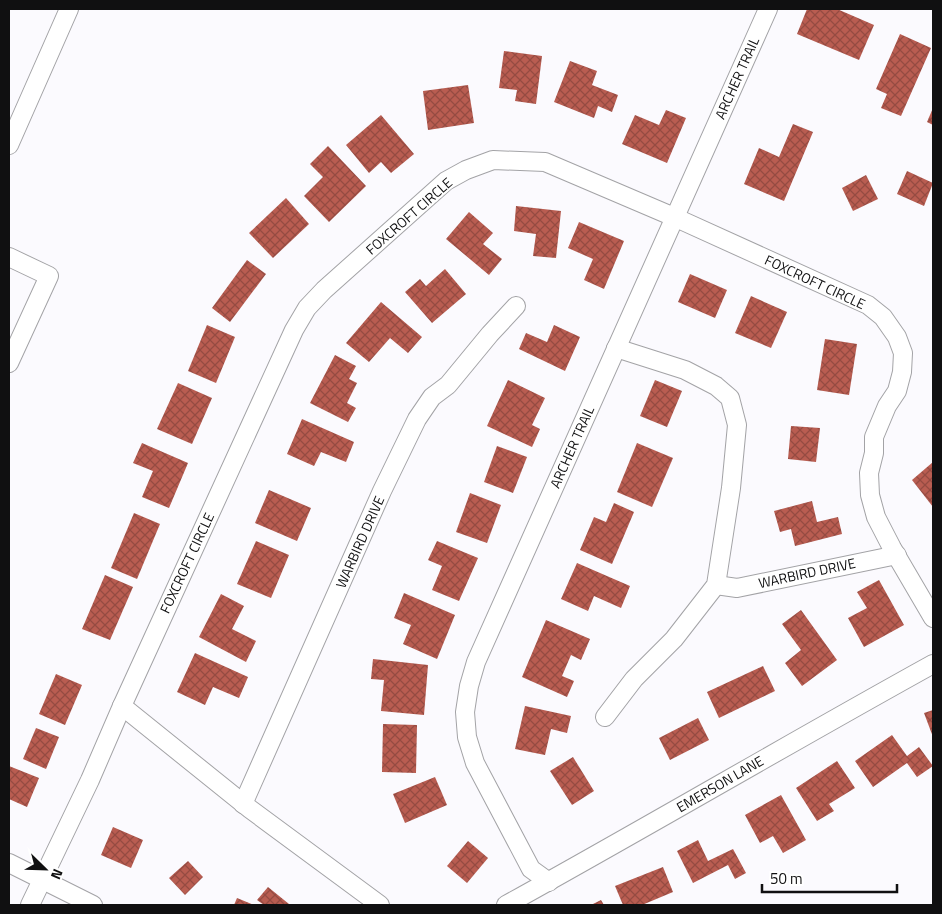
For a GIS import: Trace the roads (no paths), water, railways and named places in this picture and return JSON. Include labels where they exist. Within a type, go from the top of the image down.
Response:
[{"type":"street","points":[[9,145],[68,9]]},
{"type":"street","name":"ARCHER TRAIL","points":[[549,882],[531,869],[475,763],[467,737],[464,712],[469,686],[476,662],[768,9]]},
{"type":"street","name":"FOXCROFT CIRCLE","points":[[30,905],[90,780],[294,330],[307,308],[324,290],[446,181],[466,170],[494,160],[545,162],[868,305],[883,317],[898,337],[903,353],[902,372],[897,392],[887,406],[874,437],[874,453],[869,473],[870,495],[876,517],[933,618]]},
{"type":"street","points":[[9,257],[49,276],[9,363]]},
{"type":"street","name":"WARBIRD DRIVE","points":[[244,804],[382,491],[417,420],[432,397],[448,385],[516,306]]},
{"type":"street","points":[[605,717],[634,679],[674,639],[716,584],[731,488],[737,425],[730,398],[716,386],[685,370],[616,348]]},
{"type":"street","name":"WARBIRD DRIVE","points":[[716,584],[737,588],[897,555]]},
{"type":"street","name":"EMERSON LANE","points":[[506,905],[933,664]]},
{"type":"street","points":[[122,706],[244,804],[380,905]]},
{"type":"street","points":[[9,863],[93,905]]}]
